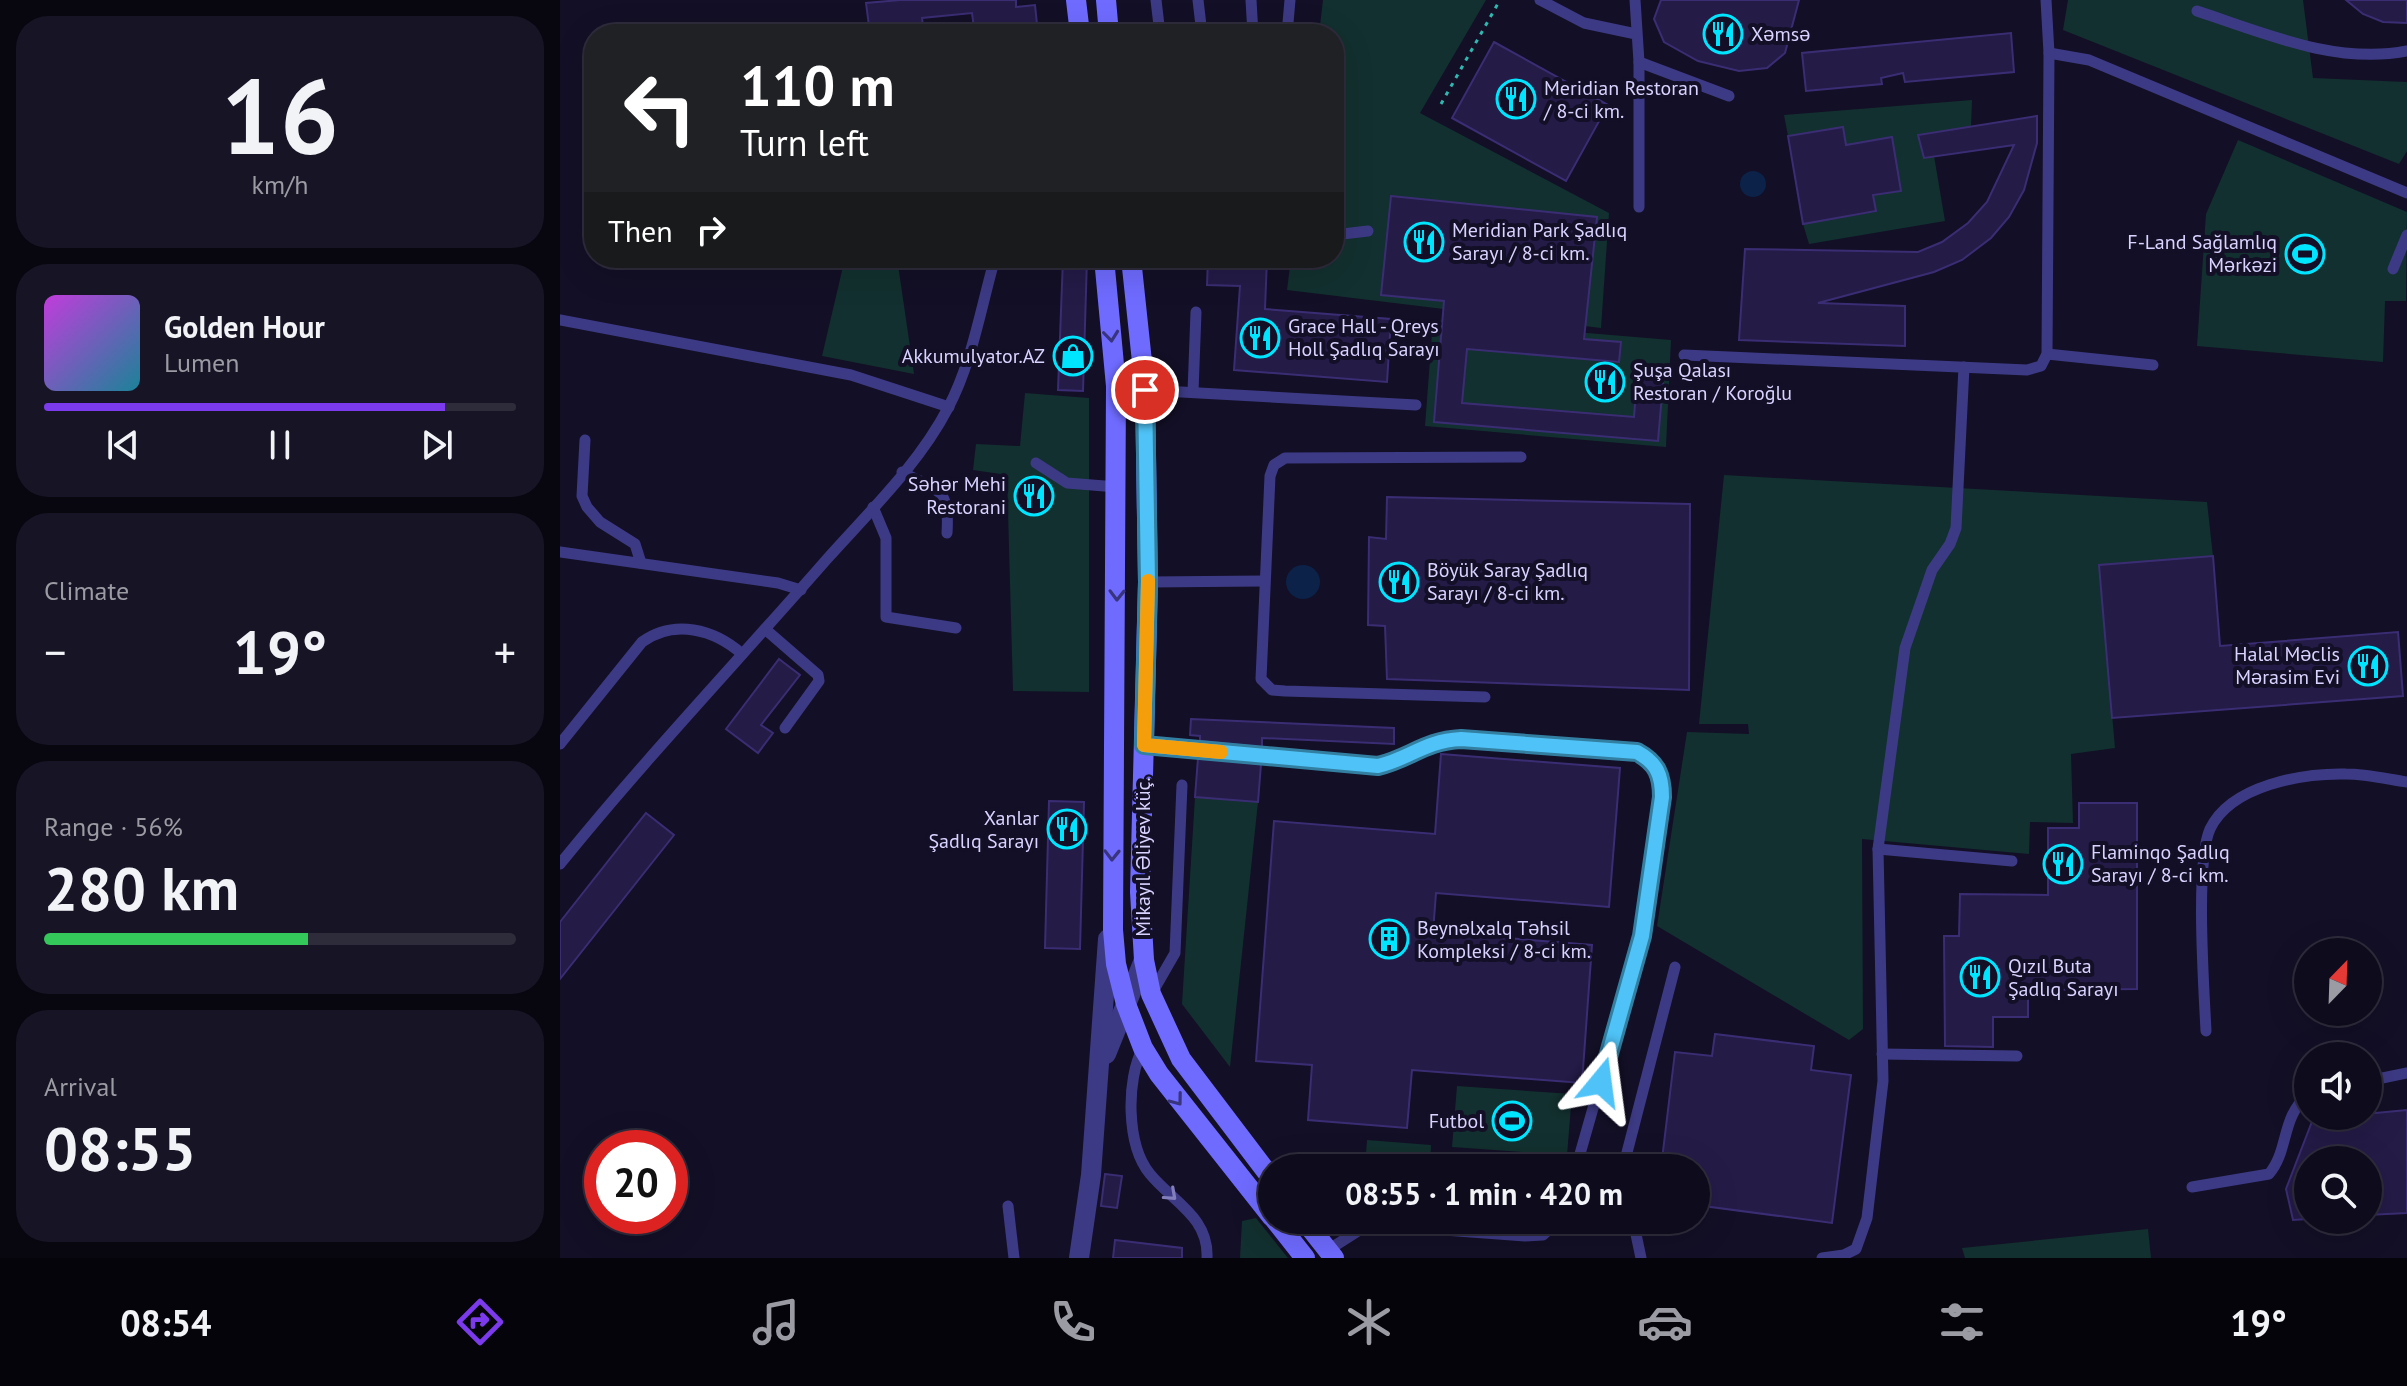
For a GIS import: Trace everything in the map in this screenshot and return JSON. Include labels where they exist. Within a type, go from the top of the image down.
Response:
[{"type":"main road","points":[[1076,0],[1079,24]]},
{"type":"main road","points":[[1106,0],[1108,24]]},
{"type":"main road","points":[[1105,268],[1116,386],[1112,889],[1116,964],[1126,1004],[1143,1048],[1180,1105],[1258,1200]]},
{"type":"main road","name":"Mikayıl Əliyev küç.","points":[[1132,268],[1145,390],[1148,582],[1140,892],[1144,960],[1151,994],[1181,1059],[1258,1161]]},
{"type":"main road","points":[[1286,1234],[1305,1258]]},
{"type":"main road","points":[[1315,1234],[1331,1254]]},
{"type":"street","points":[[1079,1258],[1091,1175],[1112,889]]},
{"type":"street","points":[[1100,1065],[1144,960]]},
{"type":"street","points":[[1100,1065],[1125,1045],[1135,1044],[1143,1048]]},
{"type":"lane","points":[[1156,0],[1159,24]]},
{"type":"lane","points":[[1198,0],[1201,24]]},
{"type":"lane","points":[[1251,0],[1252,24]]},
{"type":"lane","points":[[1288,24],[1290,0]]},
{"type":"lane","points":[[1540,0],[1584,23],[1636,34]]},
{"type":"lane","points":[[1635,0],[1639,62],[1639,207]]},
{"type":"lane","points":[[1684,355],[2027,370],[2041,366],[2047,354],[2049,53],[2046,0]]},
{"type":"lane","points":[[2197,11],[2288,41],[2357,55],[2407,51]]},
{"type":"lane","points":[[2049,53],[2089,60],[2407,193]]},
{"type":"lane","points":[[1639,62],[1729,96]]},
{"type":"lane","points":[[1344,234],[1368,231]]},
{"type":"lane","points":[[2393,269],[2407,235]]},
{"type":"lane","points":[[560,864],[618,792],[801,590],[902,472],[949,407],[992,268]]},
{"type":"lane","points":[[1193,392],[1196,312]]},
{"type":"lane","points":[[560,320],[851,375],[949,407]]},
{"type":"lane","points":[[2047,354],[2153,365]]},
{"type":"lane","points":[[1822,1258],[1844,1255],[1856,1249],[1863,1235],[1883,1081],[1878,849],[1905,648],[1932,570],[1950,544],[1956,528],[1964,367]]},
{"type":"lane","points":[[1145,390],[1416,405]]},
{"type":"lane","points":[[585,440],[582,496],[600,522],[635,544],[641,563]]},
{"type":"lane","points":[[1485,697],[1272,690],[1261,679],[1270,476],[1274,465],[1285,458],[1521,457]]},
{"type":"lane","points":[[1036,463],[1067,483],[1117,487]]},
{"type":"lane","points":[[902,472],[944,495],[949,504],[947,533]]},
{"type":"lane","points":[[873,507],[886,538],[886,617],[956,628]]},
{"type":"lane","points":[[560,552],[801,590]]},
{"type":"lane","points":[[1148,582],[1264,581]]},
{"type":"lane","points":[[560,744],[642,642],[652,635],[677,629],[702,631],[715,635],[742,654]]},
{"type":"lane","points":[[765,629],[818,675],[819,681],[785,728]]},
{"type":"lane","points":[[1144,745],[1378,766],[1402,760],[1435,741],[1461,739],[1637,752],[1650,759],[1662,776],[1662,797],[1642,936],[1580,1154]]},
{"type":"lane","points":[[2206,1031],[2203,868],[2210,829],[2236,799],[2287,780],[2347,774],[2407,782]]},
{"type":"lane","points":[[1151,994],[1175,953],[1182,785]]},
{"type":"lane","points":[[1878,849],[2012,861]]},
{"type":"lane","points":[[1627,1154],[1675,967]]},
{"type":"lane","points":[[1143,1048],[1131,1075],[1136,1145],[1147,1171],[1200,1223],[1208,1242],[1207,1258]]},
{"type":"lane","points":[[1882,1054],[2017,1056]]},
{"type":"lane","points":[[2382,1078],[2407,1073]]},
{"type":"lane","points":[[2192,1187],[2269,1174],[2277,1165],[2287,1121],[2294,1112]]},
{"type":"lane","points":[[1008,1206],[1014,1258]]},
{"type":"lane","points":[[1331,1254],[1355,1234]]},
{"type":"lane","points":[[1498,1234],[1544,1234]]},
{"type":"lane","points":[[1636,1234],[1641,1258]]},
{"type":"path","points":[[1441,104],[1500,0]]},
{"type":"green space","points":[[1323,0],[1486,0],[1420,113],[1609,213],[1601,328],[1287,290],[1290,268],[1344,268],[1344,24],[1320,24]]},
{"type":"green space","points":[[2068,0],[2303,0],[2313,78],[2407,82],[2407,151],[2399,164],[2063,30]]},
{"type":"green space","points":[[1972,100],[1971,127],[1918,136],[1924,158],[1934,156],[1945,221],[1809,244],[1803,224],[1875,212],[1873,195],[1901,190],[1892,137],[1846,145],[1842,127],[1788,136],[1784,115]]},
{"type":"green space","name":"F-Land Sağlamlıq Mərkəzi","points":[[2238,140],[2407,212],[2406,301],[2385,301],[2383,362],[2197,346],[2206,214]]},
{"type":"green space","points":[[843,268],[898,268],[914,374],[822,356]]},
{"type":"green space","points":[[1433,320],[1671,340],[1666,447],[1425,426]]},
{"type":"green space","points":[[1025,393],[1089,398],[1089,692],[1013,691],[1007,475],[973,470],[976,444],[1020,446]]},
{"type":"green space","points":[[1724,475],[2207,502],[2213,556],[2099,565],[2115,748],[2071,754],[2073,823],[2030,822],[2029,854],[1862,839],[1863,1029],[1849,1040],[1657,926],[1687,732],[1749,734],[1748,724],[1699,724]]},
{"type":"green space","points":[[1195,797],[1258,802],[1230,1067],[1182,1004]]},
{"type":"green space","name":"Futbol","points":[[1457,1086],[1572,1094],[1567,1154],[1452,1147]]},
{"type":"green space","points":[[1367,1140],[1431,1145],[1431,1154],[1366,1154]]},
{"type":"green space","points":[[1256,1218],[1258,1234],[1269,1234],[1288,1258],[1240,1258],[1242,1221]]},
{"type":"green space","points":[[2148,1229],[2151,1258],[1965,1258],[1962,1248]]},
{"type":"water","points":[[1753,171],[1762,175],[1766,184],[1762,193],[1753,197],[1744,193],[1740,184],[1744,175]]},
{"type":"water","points":[[1303,565],[1315,570],[1320,582],[1315,594],[1303,599],[1291,594],[1286,582],[1291,570]]},
{"type":"building","points":[[1016,0],[1016,7],[1035,5],[1037,24],[973,24],[972,13],[922,18],[923,24],[869,24],[866,3]]},
{"type":"building","points":[[1661,0],[1799,0],[1785,53],[1767,68],[1739,71],[1698,61],[1664,42],[1654,19]]},
{"type":"building","points":[[2346,0],[2407,0],[2407,23],[2383,22],[2363,14]]},
{"type":"building","points":[[2011,33],[2014,72],[1905,82],[1903,73],[1881,78],[1882,84],[1806,91],[1802,53]]},
{"type":"building","points":[[1494,42],[1608,105],[1566,181],[1452,118]]},
{"type":"building","points":[[2037,116],[2037,143],[2024,190],[2009,217],[1991,238],[1962,260],[1934,272],[1818,303],[1905,306],[1905,346],[1739,340],[1745,249],[1918,252],[1942,242],[1968,223],[1987,202],[2014,145],[1924,158],[1918,135]]},
{"type":"building","points":[[1843,127],[1846,145],[1892,137],[1901,191],[1873,195],[1876,211],[1803,224],[1788,136]]},
{"type":"building","points":[[1391,196],[1597,217],[1584,339],[1621,342],[1619,362],[1467,349],[1462,403],[1634,417],[1638,368],[1664,371],[1658,441],[1434,422],[1444,301],[1381,295]]},
{"type":"building","points":[[1063,268],[1087,268],[1083,391],[1058,390]]},
{"type":"building","points":[[1208,268],[1267,268],[1265,309],[1391,319],[1387,382],[1234,370],[1240,286],[1207,285]]},
{"type":"building","points":[[1387,497],[1690,504],[1689,690],[1387,679],[1385,626],[1368,625],[1369,537],[1386,539]]},
{"type":"building","points":[[2213,556],[2220,646],[2398,632],[2403,696],[2112,718],[2099,565]]},
{"type":"building","points":[[779,659],[800,675],[761,725],[773,733],[758,753],[726,729]]},
{"type":"building","points":[[1191,719],[1394,728],[1394,744],[1262,738],[1262,747],[1200,741],[1200,736],[1190,735]]},
{"type":"building","name":"Beynəlxalq Təhsil Kompleksi / 8-ci km.","points":[[1441,754],[1620,768],[1609,907],[1436,893],[1433,932],[1592,945],[1582,1083],[1412,1070],[1407,1128],[1308,1120],[1312,1065],[1256,1061],[1274,821],[1435,834]]},
{"type":"building","points":[[1198,758],[1261,764],[1258,802],[1195,797]]},
{"type":"building","points":[[1049,801],[1084,802],[1080,949],[1045,948]]},
{"type":"building","points":[[2079,803],[2137,803],[2137,989],[2028,990],[2028,1017],[1993,1017],[1993,1047],[1945,1046],[1944,936],[1959,936],[1960,894],[2048,895],[2048,828],[2079,828]]},
{"type":"building","points":[[646,813],[674,835],[560,979],[560,922]]},
{"type":"building","points":[[1715,1034],[1814,1046],[1811,1070],[1851,1075],[1832,1223],[1710,1207],[1710,1154],[1663,1154],[1675,1052],[1712,1056]]},
{"type":"building","points":[[2407,1110],[2407,1213],[2382,1214],[2382,1146],[2303,1146],[2309,1130],[2382,1130],[2382,1112]]},
{"type":"building","points":[[2294,1168],[2294,1220],[2293,1220],[2286,1189]]},
{"type":"building","points":[[1105,1174],[1122,1176],[1117,1208],[1101,1206]]},
{"type":"building","points":[[1115,1240],[1182,1248],[1182,1258],[1113,1258]]},
{"type":"slow traffic","points":[[1148,581],[1144,745],[1221,752]]},
{"type":"place","name":"Xəmsə","points":[[1723,34]]},
{"type":"place","name":"Meridian Restoran / 8-ci km.","points":[[1516,99]]},
{"type":"place","name":"Meridian Park Şadlıq Sarayı / 8-ci km.","points":[[1424,242]]},
{"type":"place","name":"F-Land Sağlamlıq Mərkəzi","points":[[2305,254]]},
{"type":"place","name":"Grace Hall - Qreys Holl Şadlıq Sarayı","points":[[1260,338]]},
{"type":"place","name":"Akkumulyator.AZ","points":[[1073,356]]},
{"type":"place","name":"Şuşa Qalası Restoran / Koroğlu","points":[[1605,382]]},
{"type":"place","name":"Səhər Mehi Restorani","points":[[1034,496]]},
{"type":"place","name":"Böyük Saray Şadlıq Sarayı / 8-ci km.","points":[[1399,582]]},
{"type":"place","name":"Halal Məclis Mərasim Evi","points":[[2368,666]]},
{"type":"place","name":"Xanlar Şadlıq Sarayı","points":[[1067,829]]},
{"type":"place","name":"Flaminqo Şadlıq Sarayı / 8-ci km.","points":[[2063,864]]},
{"type":"place","name":"Beynəlxalq Təhsil Kompleksi / 8-ci km.","points":[[1389,939]]},
{"type":"place","name":"Qızıl Buta Şadlıq Sarayı","points":[[1980,977]]},
{"type":"place","name":"Futbol","points":[[1512,1121]]},
{"type":"route","points":[[1145,390],[1148,582],[1144,745],[1378,766],[1402,760],[1420,746],[1435,741],[1461,739],[1637,752],[1650,759],[1662,776],[1662,797],[1642,936],[1601,1082]]}]
